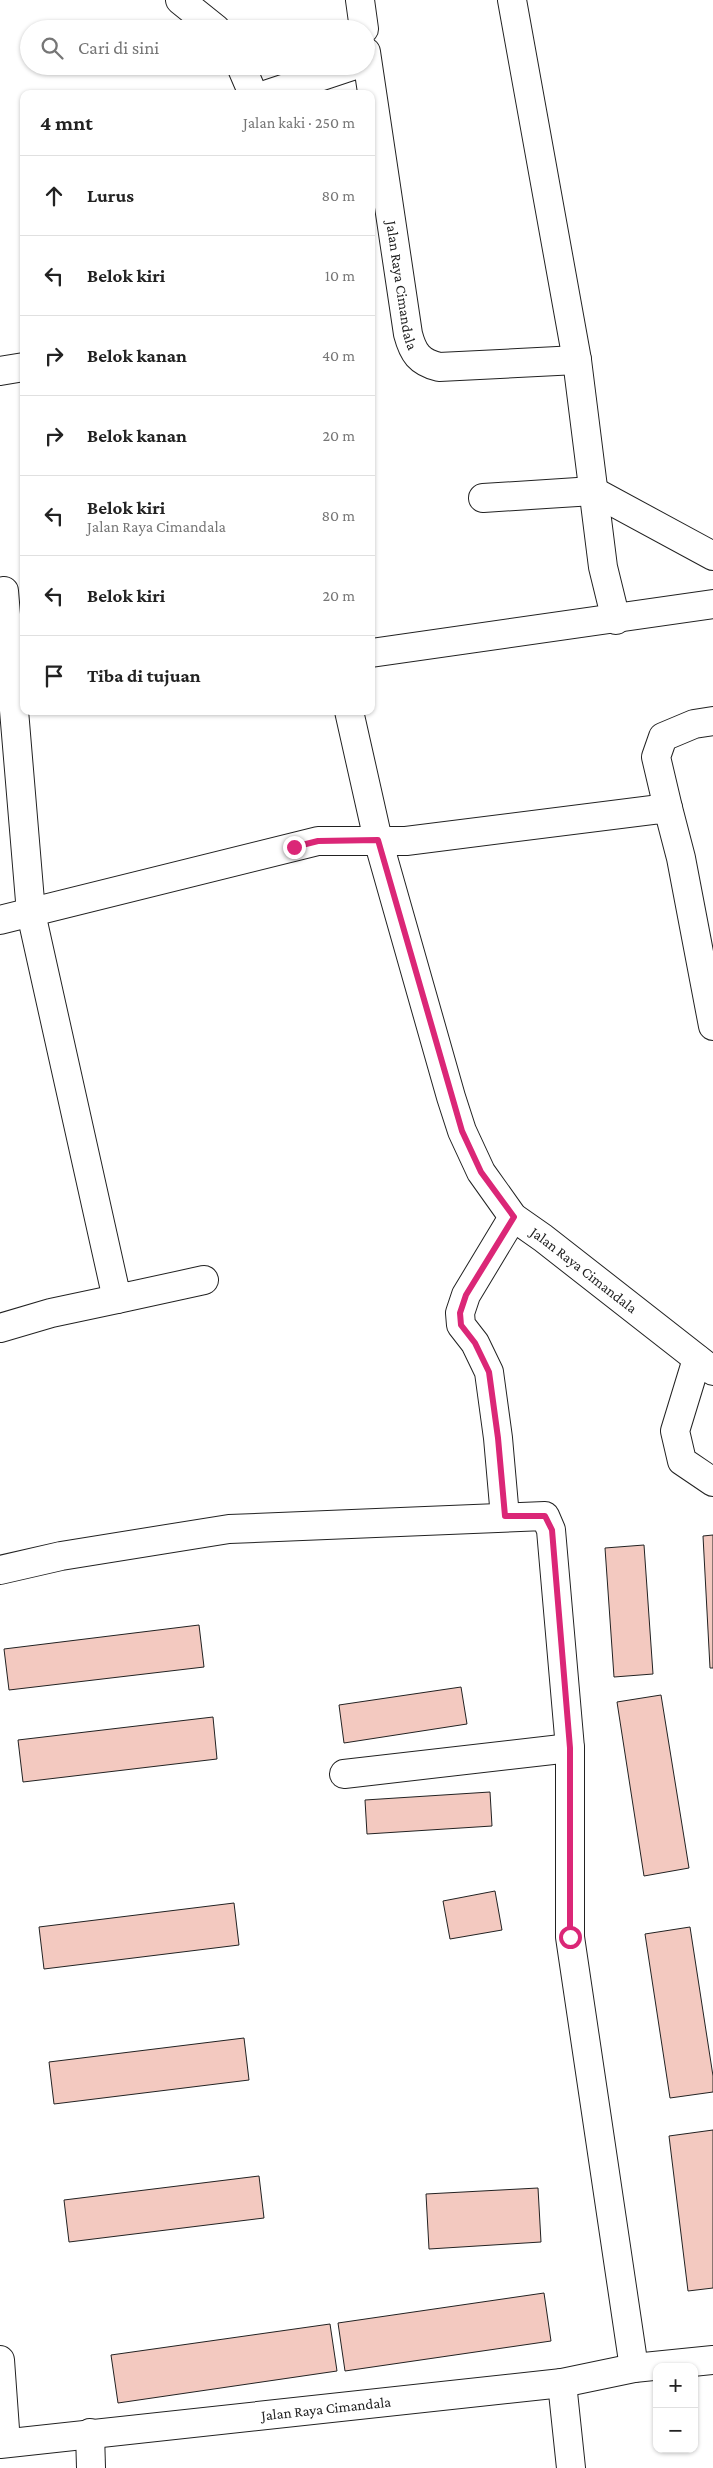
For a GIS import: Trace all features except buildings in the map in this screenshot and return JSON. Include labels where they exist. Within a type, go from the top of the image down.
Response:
[{"type":"street","points":[[180,0],[205,20]]},
{"type":"street","points":[[360,0],[363,20]]},
{"type":"street","points":[[512,0],[577,360],[603,566],[616,620]]},
{"type":"street","points":[[245,75],[251,90]]},
{"type":"street","points":[[279,90],[321,75]]},
{"type":"street","name":"Jalan Raya Cimandala","points":[[365,75],[368,90]]},
{"type":"street","name":"Jalan Raya Cimandala","points":[[375,133],[408,334],[417,357],[426,364],[440,367],[577,360]]},
{"type":"street","points":[[0,371],[20,368]]},
{"type":"street","points":[[483,498],[593,491],[713,556]]},
{"type":"street","points":[[4,591],[32,913],[117,1299]]},
{"type":"street","points":[[375,652],[616,620],[713,604]]},
{"type":"street","name":"Jalan Raya Cimandala","points":[[350,715],[378,840],[462,1131],[481,1172],[514,1217],[544,1238],[705,1365],[675,1432],[682,1461],[713,1482]]},
{"type":"street","points":[[713,721],[694,724],[663,737],[656,757],[681,858],[713,1026]]},
{"type":"street","points":[[0,920],[318,841],[406,841],[668,808]]},
{"type":"street","points":[[505,1516],[498,1438],[489,1372],[475,1343],[461,1325],[460,1313],[466,1295],[514,1217]]},
{"type":"street","points":[[0,1328],[51,1313],[204,1280]]},
{"type":"street","points":[[0,1570],[61,1556],[229,1529],[505,1516],[545,1516],[552,1530],[570,1748],[570,1937],[634,2368]]},
{"type":"street","points":[[344,1774],[570,1748]]},
{"type":"street","points":[[0,2360],[3,2444]]},
{"type":"street","name":"Jalan Raya Cimandala","points":[[3,2444],[562,2383],[634,2368],[713,2360]]},
{"type":"street","points":[[562,2383],[571,2468]]},
{"type":"street","points":[[90,2433],[91,2468]]},
{"type":"route","points":[[294,847],[318,841],[378,840],[462,1131],[481,1172],[514,1217],[466,1295],[460,1313],[461,1325],[475,1343],[489,1372],[498,1438],[505,1516],[545,1516],[552,1530],[570,1748],[570,1937]]}]
